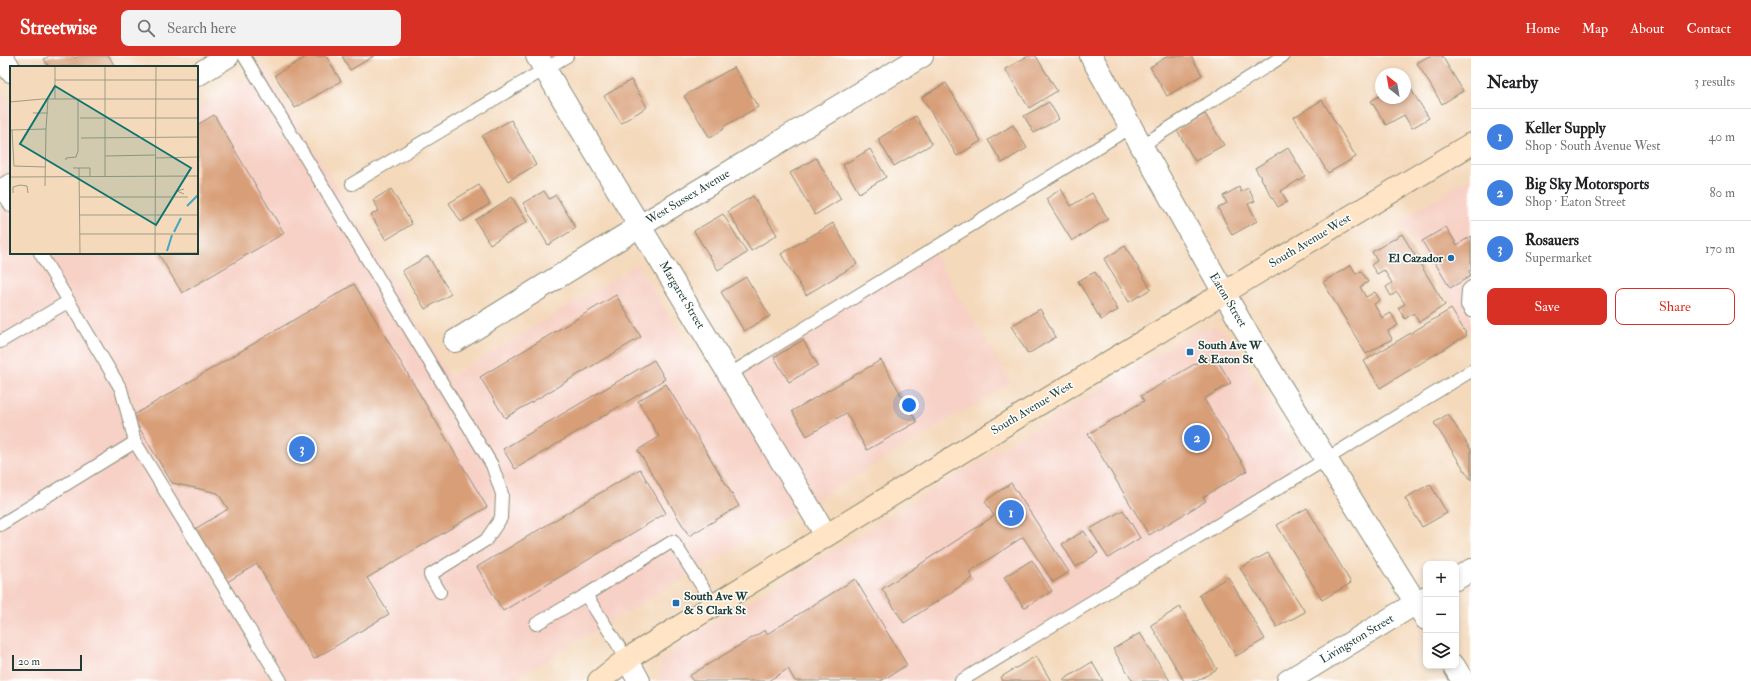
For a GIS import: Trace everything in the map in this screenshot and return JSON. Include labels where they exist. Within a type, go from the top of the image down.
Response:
[{"type":"street","points":[[2,56],[10,69]]},
{"type":"street","points":[[198,74],[228,56]]},
{"type":"street","name":"West Sussex Avenue","points":[[454,341],[640,226],[922,56]]},
{"type":"street","name":"Eaton Street","points":[[1091,56],[1224,292],[1327,459],[1423,607]]},
{"type":"street","name":"Margaret Street","points":[[541,63],[826,535]]},
{"type":"street","name":"South Avenue West","points":[[599,681],[627,659],[826,535],[1224,292],[1471,144]]},
{"type":"street","points":[[1459,577],[1471,570]]},
{"type":"street","name":"Livingston Street","points":[[1288,681],[1423,607]]},
{"type":"street","points":[[627,659],[639,681]]},
{"type":"street","points":[[1456,669],[1463,681]]},
{"type":"lane","points":[[244,56],[492,465],[500,486],[502,494],[502,518],[486,540],[430,575],[440,592]]},
{"type":"lane","points":[[352,184],[541,63],[567,56]]},
{"type":"lane","points":[[1141,146],[1283,56]]},
{"type":"lane","points":[[730,374],[1131,127]]},
{"type":"lane","points":[[41,254],[121,389],[135,442],[281,681]]},
{"type":"lane","points":[[1471,287],[1468,290],[1468,305],[1471,311]]},
{"type":"lane","points":[[0,342],[69,301]]},
{"type":"lane","points":[[961,681],[1471,371]]},
{"type":"lane","points":[[0,525],[135,442]]},
{"type":"lane","points":[[536,624],[673,541],[714,605]]},
{"type":"lane","points":[[586,595],[627,659]]},
{"type":"shaded area","points":[[265,67],[450,377],[638,264],[709,383],[932,250],[1011,383],[511,681],[0,681],[0,89],[10,105],[10,254],[198,254],[198,107]]},
{"type":"shaded area","points":[[1471,177],[1471,335],[1400,220]]},
{"type":"shaded area","points":[[1207,327],[1220,328],[1230,337],[1308,471],[961,681],[659,681],[661,664],[674,647],[1195,331]]},
{"type":"building","points":[[49,56],[73,56],[75,58],[78,56],[109,56],[114,66],[48,66],[44,59]]},
{"type":"building","points":[[308,56],[326,56],[341,81],[295,108],[275,75]]},
{"type":"building","points":[[342,56],[374,56],[350,70]]},
{"type":"building","points":[[1028,56],[1036,56],[1057,91],[1029,108],[1005,69]]},
{"type":"building","points":[[1168,56],[1191,56],[1202,75],[1167,96],[1150,67]]},
{"type":"building","points":[[1429,56],[1442,56],[1463,91],[1442,104],[1417,63]]},
{"type":"building","points":[[734,67],[758,107],[723,127],[724,129],[710,138],[684,96]]},
{"type":"building","points":[[631,80],[647,107],[621,123],[604,96]]},
{"type":"building","points":[[946,83],[981,141],[957,156],[922,97]]},
{"type":"building","points":[[1411,90],[1429,118],[1412,128],[1404,115],[1386,125],[1371,101],[1375,99],[1375,104],[1411,104]]},
{"type":"building","points":[[1322,100],[1356,157],[1328,173],[1294,117]]},
{"type":"building","points":[[1049,102],[1059,119],[1034,133],[1024,116]]},
{"type":"building","points":[[1205,114],[1224,145],[1195,161],[1177,130]]},
{"type":"building","points":[[214,115],[284,233],[182,293],[159,254],[198,254],[198,124]]},
{"type":"building","points":[[916,116],[932,144],[894,166],[878,139]]},
{"type":"building","points":[[511,120],[536,165],[508,181],[482,136]]},
{"type":"building","points":[[1013,125],[1027,148],[1002,163],[988,140]]},
{"type":"building","points":[[1288,148],[1305,176],[1281,191],[1287,202],[1278,207],[1255,168]]},
{"type":"building","points":[[870,149],[886,177],[859,193],[843,165]]},
{"type":"building","points":[[816,158],[841,199],[815,215],[790,173]]},
{"type":"building","points":[[479,185],[490,204],[461,222],[449,203]]},
{"type":"building","points":[[1239,187],[1241,192],[1248,188],[1255,201],[1248,204],[1257,221],[1232,235],[1218,208],[1227,203],[1223,196]]},
{"type":"building","points":[[391,189],[412,224],[386,240],[371,215],[379,210],[373,200]]},
{"type":"building","points":[[1061,189],[1071,206],[1092,193],[1108,219],[1072,241],[1046,199]]},
{"type":"building","points":[[544,191],[549,199],[556,195],[576,228],[548,245],[523,203]]},
{"type":"building","points":[[753,196],[777,235],[751,251],[728,211]]},
{"type":"building","points":[[512,197],[527,222],[490,244],[475,220]]},
{"type":"building","points":[[723,214],[747,253],[718,270],[694,231]]},
{"type":"building","points":[[833,223],[857,264],[806,295],[781,254]]},
{"type":"building","name":"El Cazador","points":[[1446,227],[1457,245],[1471,236],[1471,270],[1469,271],[1471,276],[1450,288],[1422,241]]},
{"type":"building","points":[[1402,234],[1445,305],[1419,322],[1413,313],[1405,319],[1398,308],[1405,304],[1397,292],[1391,296],[1386,287],[1392,283],[1384,270],[1377,274],[1371,265],[1377,261],[1372,252]]},
{"type":"building","points":[[1125,246],[1151,289],[1129,302],[1104,259]]},
{"type":"building","points":[[428,256],[451,294],[425,309],[402,271]]},
{"type":"building","points":[[1351,265],[1356,274],[1361,271],[1368,282],[1360,287],[1366,297],[1375,292],[1380,300],[1374,304],[1382,318],[1391,313],[1398,325],[1388,331],[1392,339],[1366,354],[1323,282]]},
{"type":"building","points":[[1095,272],[1118,310],[1101,320],[1078,281]]},
{"type":"building","points":[[746,277],[770,316],[744,331],[721,292]]},
{"type":"building","points":[[354,284],[487,507],[367,578],[389,614],[314,659],[257,564],[227,582],[195,529],[228,509],[218,493],[172,483],[132,416]]},
{"type":"building","points":[[616,295],[641,337],[505,418],[480,377]]},
{"type":"building","points":[[1040,309],[1056,337],[1028,354],[1011,326]]},
{"type":"building","points":[[1451,309],[1467,335],[1380,388],[1364,361]]},
{"type":"building","points":[[803,340],[818,365],[789,382],[774,357]]},
{"type":"building","points":[[1213,353],[1231,383],[1204,399],[1247,471],[1203,497],[1206,501],[1149,535],[1088,434],[1144,401],[1141,396]]},
{"type":"building","points":[[654,360],[665,379],[515,469],[503,449]]},
{"type":"building","points":[[881,360],[917,422],[867,450],[846,413],[807,436],[792,411]]},
{"type":"building","points":[[666,384],[739,506],[689,536],[638,450],[659,437],[638,401]]},
{"type":"building","points":[[1448,414],[1471,450],[1471,480],[1434,423]]},
{"type":"building","points":[[640,469],[666,513],[503,611],[477,567]]},
{"type":"building","points":[[1011,483],[1069,572],[1053,582],[1023,537],[969,572],[973,578],[904,623],[882,589],[994,516],[985,501]]},
{"type":"building","points":[[1430,484],[1447,513],[1422,527],[1405,498]]},
{"type":"building","points":[[1307,508],[1351,583],[1322,600],[1277,525]]},
{"type":"building","points":[[1123,510],[1140,538],[1108,558],[1090,529]]},
{"type":"building","points":[[1084,531],[1098,553],[1076,567],[1062,544]]},
{"type":"building","points":[[1268,553],[1305,612],[1277,627],[1240,568]]},
{"type":"building","points":[[1032,560],[1052,591],[1024,608],[1004,577]]},
{"type":"building","points":[[1228,577],[1265,639],[1236,656],[1199,595]]},
{"type":"building","points":[[855,579],[907,665],[881,681],[795,681],[788,669],[768,681],[693,681],[689,676],[765,630],[767,634]]},
{"type":"building","points":[[1180,607],[1217,669],[1197,681],[1184,681],[1151,625]]},
{"type":"building","points":[[1140,633],[1170,681],[1133,681],[1113,649]]},
{"type":"building","points":[[1036,656],[1051,681],[1003,681],[1001,677]]},
{"type":"building","points":[[1092,662],[1103,681],[1063,680]]},
{"type":"place","name":"El Cazador","points":[[1451,258]]},
{"type":"place","name":"South Ave W & Eaton St","points":[[1190,352]]},
{"type":"place","name":"Big Sky Motorsports","points":[[1197,438]]},
{"type":"place","name":"Rosauers","points":[[302,449]]},
{"type":"place","name":"Keller Supply","points":[[1011,513]]},
{"type":"place","name":"South Ave W & S Clark St","points":[[676,603]]}]
